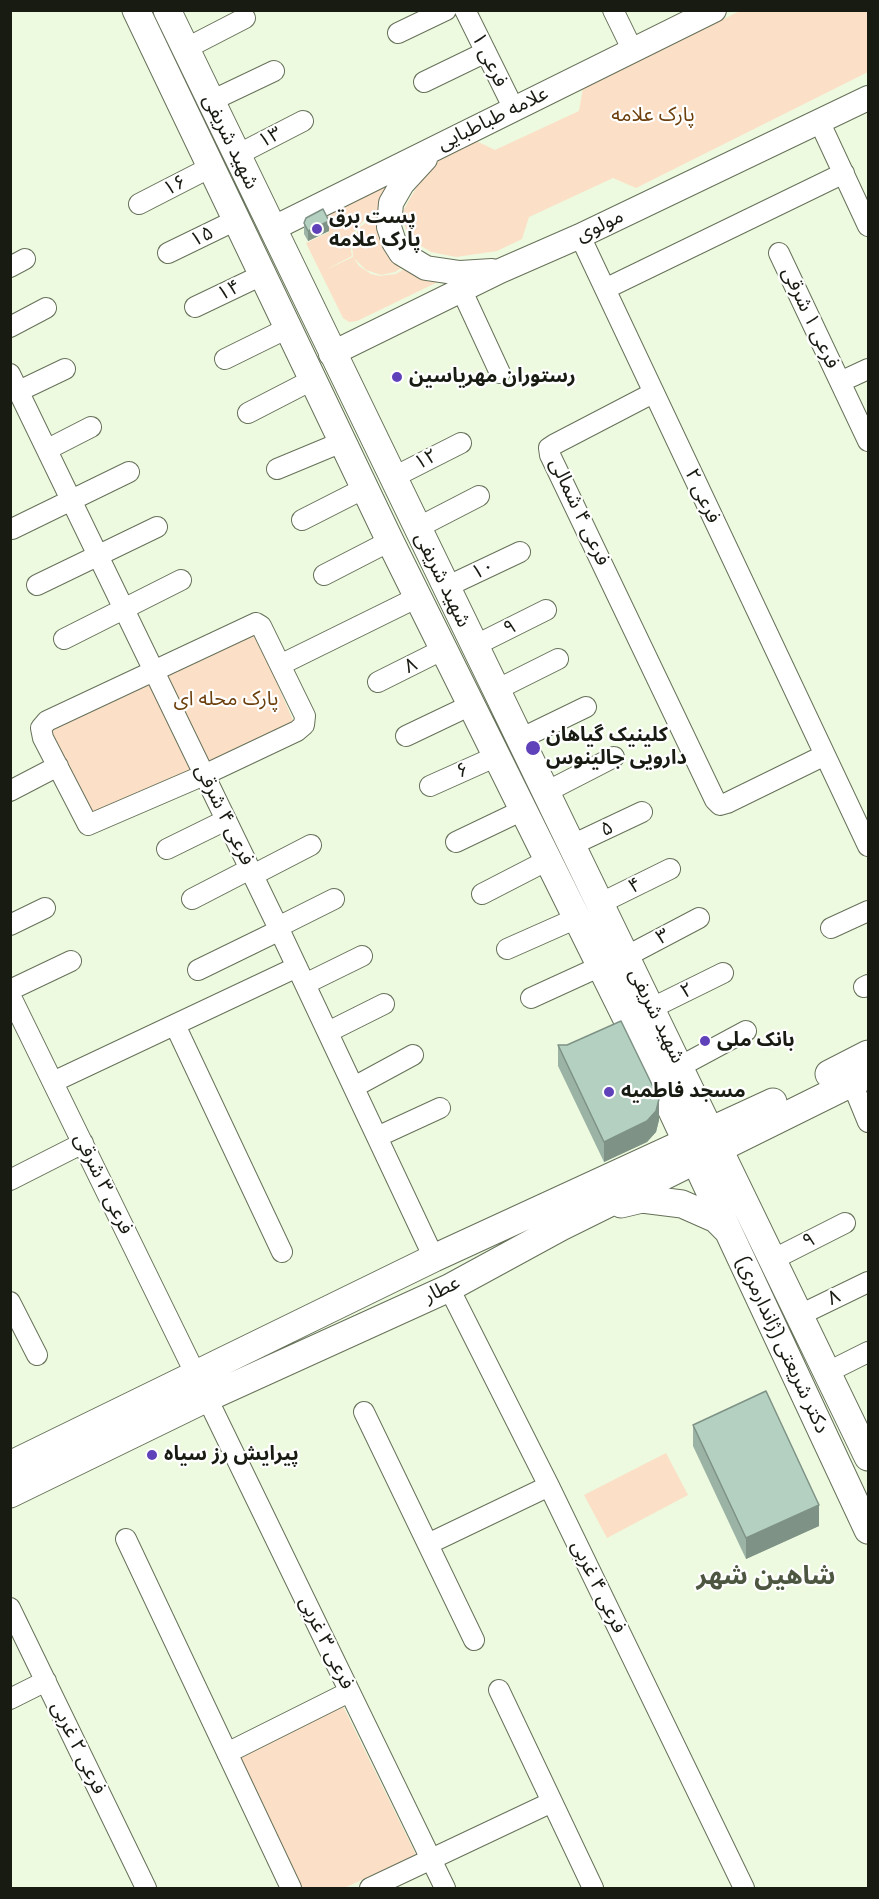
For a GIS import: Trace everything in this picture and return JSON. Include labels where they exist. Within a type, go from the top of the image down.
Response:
[{"type":"main road","name":"شهید شریفی","points":[[136,10],[364,488],[600,966],[620,1029],[667,1100],[690,1151]]},
{"type":"main road","name":"شهید شریفی","points":[[167,10],[331,354],[715,1138]]},
{"type":"main road","points":[[395,551],[422,539]]},
{"type":"main road","name":"عطار","points":[[769,1114],[868,1054]]},
{"type":"main road","points":[[684,1072],[706,1098],[723,1106],[769,1114],[743,1150],[738,1164],[741,1190]]},
{"type":"main road","name":"عطار","points":[[10,1494],[207,1398],[449,1288],[561,1227],[715,1138],[769,1114],[860,1079]]},
{"type":"main road","points":[[658,1153],[666,1126],[667,1100]]},
{"type":"main road","name":"دکتر شریعتی (ژاندارمری)","points":[[715,1138],[828,1372],[861,1422],[868,1457]]},
{"type":"main road","name":"عطار","points":[[10,1465],[317,1314],[658,1153],[690,1151]]},
{"type":"main road","name":"دکتر شریعتی (ژاندارمری)","points":[[690,1151],[868,1530]]},
{"type":"main road","points":[[561,1227],[620,1204],[642,1199],[682,1204],[716,1219],[730,1233]]},
{"type":"main road","points":[[755,1286],[777,1266]]},
{"type":"main road","points":[[317,1314],[329,1342]]},
{"type":"street","points":[[398,33],[446,10]]},
{"type":"street","name":"فرعی ۱","points":[[465,10],[514,109]]},
{"type":"street","points":[[613,10],[633,51]]},
{"type":"street","name":"علامه طباطبایی","points":[[272,229],[714,10]]},
{"type":"street","points":[[185,49],[245,18]]},
{"type":"street","points":[[424,82],[486,52]]},
{"type":"street","points":[[211,102],[274,71]]},
{"type":"street","name":"مولوی","points":[[331,354],[501,270],[580,236],[820,123],[868,98]]},
{"type":"street","name":"۱۳","points":[[237,155],[303,121]]},
{"type":"street","points":[[820,123],[868,226]]},
{"type":"street","points":[[443,143],[416,168],[396,194],[389,227],[394,242],[401,253],[426,268],[467,274],[501,270]]},
{"type":"street","name":"۱۶","points":[[139,204],[211,167]]},
{"type":"street","points":[[605,289],[843,173]]},
{"type":"street","name":"۱۵","points":[[168,253],[236,220]]},
{"type":"street","name":"فرعی ۲","points":[[580,236],[868,846]]},
{"type":"street","name":"فرعی ۱ شرقی","points":[[779,253],[868,441]]},
{"type":"street","name":"۱۴","points":[[195,307],[262,275]]},
{"type":"street","points":[[462,291],[500,373]]},
{"type":"street","points":[[10,327],[46,308]]},
{"type":"street","points":[[225,358],[288,328]]},
{"type":"street","points":[[15,383],[64,369]]},
{"type":"street","points":[[840,382],[868,369]]},
{"type":"street","points":[[248,413],[312,380]]},
{"type":"street","name":"فرعی ۴ شرقی","points":[[15,383],[279,928],[434,1258]]},
{"type":"street","name":"فرعی ۴ شمالی","points":[[654,393],[549,448],[715,800],[720,805],[825,755]]},
{"type":"street","points":[[48,449],[92,427]]},
{"type":"street","points":[[277,469],[342,442]]},
{"type":"street","name":"۱۲","points":[[392,478],[461,443]]},
{"type":"street","points":[[12,530],[129,472]]},
{"type":"street","points":[[302,520],[364,488]]},
{"type":"street","points":[[422,539],[479,496]]},
{"type":"street","points":[[37,585],[157,527]]},
{"type":"street","points":[[324,575],[395,551]]},
{"type":"street","name":"۱۰","points":[[446,587],[520,552]]},
{"type":"street","points":[[64,639],[181,580]]},
{"type":"street","points":[[280,665],[418,597]]},
{"type":"street","name":"۹","points":[[474,646],[546,610]]},
{"type":"street","points":[[256,623],[261,626],[280,665],[305,716],[304,724],[297,731],[204,775],[88,825],[43,738],[40,728],[47,721],[256,623]]},
{"type":"street","name":"۸","points":[[378,682],[444,649]]},
{"type":"street","points":[[496,690],[558,659]]},
{"type":"street","points":[[406,735],[471,705]]},
{"type":"street","points":[[520,739],[586,707]]},
{"type":"street","name":"۶","points":[[430,786],[496,756]]},
{"type":"street","points":[[546,792],[614,757]]},
{"type":"street","points":[[10,791],[58,766]]},
{"type":"street","points":[[456,842],[523,810]]},
{"type":"street","name":"۵","points":[[572,845],[642,812]]},
{"type":"street","points":[[167,849],[226,820]]},
{"type":"street","points":[[192,898],[311,845]]},
{"type":"street","points":[[482,894],[548,860]]},
{"type":"street","name":"۴","points":[[601,903],[670,869]]},
{"type":"street","points":[[198,970],[334,899]]},
{"type":"street","points":[[10,925],[45,908]]},
{"type":"street","points":[[831,928],[868,911]]},
{"type":"street","points":[[507,949],[577,918]]},
{"type":"street","name":"۳","points":[[627,956],[699,918]]},
{"type":"street","points":[[53,1082],[175,1025],[301,975],[362,956]]},
{"type":"street","points":[[10,993],[71,961]]},
{"type":"street","points":[[531,998],[600,966]]},
{"type":"street","name":"۲","points":[[652,1008],[723,973]]},
{"type":"street","name":"فرعی ۳ شرقی","points":[[10,993],[195,1373]]},
{"type":"street","points":[[328,1032],[384,1004]]},
{"type":"street","points":[[175,1025],[282,1252]]},
{"type":"street","points":[[684,1072],[746,1031]]},
{"type":"street","points":[[354,1087],[413,1055]]},
{"type":"street","points":[[860,1079],[868,1122]]},
{"type":"street","points":[[377,1137],[440,1108]]},
{"type":"street","points":[[10,1180],[83,1143]]},
{"type":"street","name":"۹","points":[[777,1266],[845,1223]]},
{"type":"street","name":"۸","points":[[800,1315],[868,1282]]},
{"type":"street","name":"فرعی ۴ غربی","points":[[449,1288],[549,1486],[744,1888]]},
{"type":"street","points":[[10,1302],[37,1355]]},
{"type":"street","points":[[828,1372],[868,1352]]},
{"type":"street","name":"فرعی ۳ غربی","points":[[207,1398],[445,1888]]},
{"type":"street","points":[[364,1412],[474,1640]]},
{"type":"street","points":[[428,1544],[549,1486]]},
{"type":"street","points":[[126,1539],[291,1888]]},
{"type":"street","name":"فرعی ۲ غربی","points":[[10,1608],[146,1888]]},
{"type":"street","points":[[10,1699],[46,1681]]},
{"type":"street","points":[[499,1690],[593,1888]]},
{"type":"street","points":[[227,1753],[349,1692]]},
{"type":"street","points":[[370,1888],[552,1802]]},
{"type":"green space","name":"پارک علامه","points":[[740,11],[868,11],[868,72],[636,188],[613,178],[529,217],[522,239],[497,251],[456,257],[431,252],[408,238],[403,218],[404,209],[422,178],[443,155],[472,139],[495,150],[579,111],[583,88]]},
{"type":"green space","points":[[393,179],[381,213],[365,219],[353,233],[350,245],[352,256],[323,271],[353,257],[352,242],[359,228],[373,217],[383,215],[406,265],[395,272],[381,275],[366,270],[354,258],[359,266],[371,274],[380,276],[396,274],[407,267],[446,278],[357,321],[349,322],[343,318],[306,243],[329,232],[320,212]]},
{"type":"green space","name":"پارک محله ای","points":[[254,630],[295,725],[91,817],[49,731]]},
{"type":"green space","points":[[666,1453],[688,1495],[607,1538],[584,1495]]},
{"type":"green space","points":[[343,1706],[416,1855],[344,1888],[299,1888],[237,1758]]},
{"type":"building","points":[[323,209],[329,221],[308,231],[304,223],[306,218]]},
{"type":"building","name":"مسجد فاطمیه","points":[[621,1021],[659,1099],[656,1111],[647,1121],[604,1142],[558,1045],[567,1045]]},
{"type":"building","points":[[766,1391],[819,1505],[746,1538],[693,1425]]},
{"type":"place","name":"پست برق پارک علامه","points":[[317,229]]},
{"type":"place","name":"رستوران مهریاسین","points":[[397,377]]},
{"type":"place","name":"کلینیک گیاهان دارویی جالینوس","points":[[533,748]]},
{"type":"place","name":"بانک ملی","points":[[705,1041]]},
{"type":"place","name":"مسجد فاطمیه","points":[[609,1092]]},
{"type":"place","name":"پیرایش رز سیاه","points":[[152,1455]]},
{"type":"district","name":"شاهین شهر","points":[[766,1577]]}]
